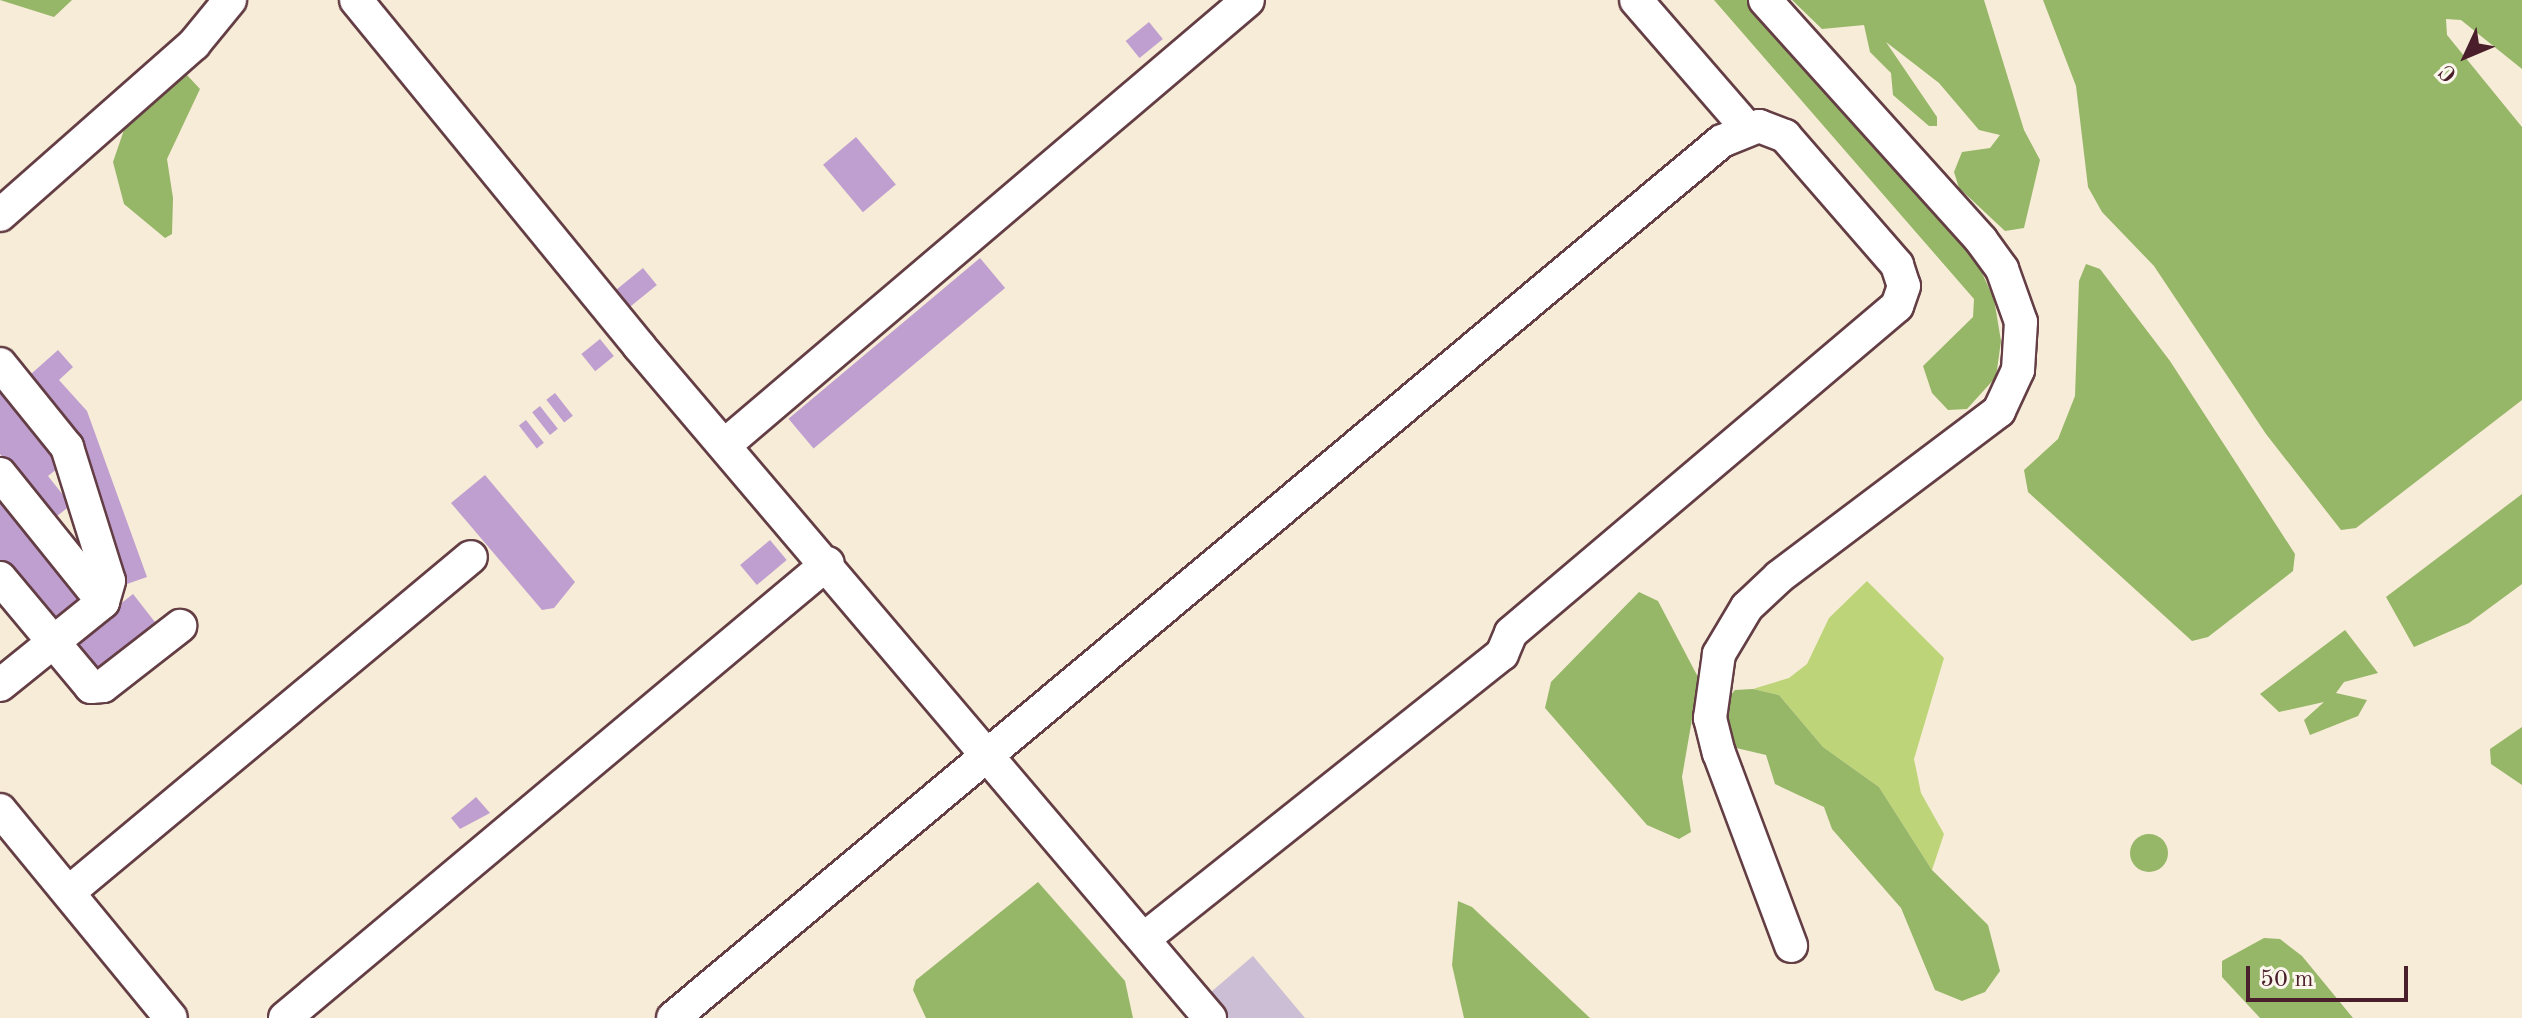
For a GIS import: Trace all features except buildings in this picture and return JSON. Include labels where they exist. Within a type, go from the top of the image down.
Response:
[{"type":"lane","points":[[0,215],[194,44],[230,0]]},
{"type":"lane","points":[[356,0],[1210,1018]]},
{"type":"lane","points":[[726,444],[1248,0]]},
{"type":"lane","points":[[1145,938],[1502,654],[1511,633],[1897,306],[1904,286],[1897,265],[1806,155],[1785,136],[1746,127],[1636,0]]},
{"type":"lane","points":[[1765,0],[1981,240],[2008,280],[2021,322],[2018,370],[1999,411],[1779,577],[1747,607],[1719,654],[1710,718],[1719,753],[1791,946]]},
{"type":"lane","points":[[673,1018],[1746,127]]},
{"type":"lane","points":[[0,364],[67,447],[106,566],[103,602],[0,685]]},
{"type":"lane","points":[[0,474],[103,602]]},
{"type":"lane","points":[[69,892],[471,557]]},
{"type":"lane","points":[[285,1018],[828,563]]},
{"type":"lane","points":[[0,578],[53,645],[97,688],[180,626]]},
{"type":"lane","points":[[0,810],[171,1018]]},
{"type":"shaded area","points":[[1253,956],[1305,1018],[1197,1018],[1190,1010]]},
{"type":"green space","points":[[0,0],[72,0],[54,17]]},
{"type":"green space","points":[[1714,0],[1748,0],[1971,249],[1994,299],[2001,341],[1996,377],[1967,409],[1948,410],[1932,393],[1923,366],[1973,317],[1974,299]]},
{"type":"green space","points":[[1792,0],[1984,0],[2024,130],[2040,160],[2024,228],[2005,231],[1959,188],[1954,172],[1962,152],[1990,148],[2000,135],[1979,130],[1939,83],[1886,42],[1937,117],[1937,126],[1929,126],[1893,95],[1891,73],[1870,52],[1864,25],[1822,29]]},
{"type":"green space","points":[[2043,0],[2522,0],[2522,69],[2461,20],[2446,19],[2447,35],[2522,127],[2522,400],[2356,528],[2341,530],[2266,434],[2154,266],[2102,212],[2088,187],[2076,86]]},
{"type":"green space","points":[[186,74],[200,89],[167,159],[173,198],[172,234],[165,238],[124,204],[113,162],[126,124]]},
{"type":"green space","points":[[2086,264],[2100,269],[2170,361],[2295,554],[2293,571],[2208,637],[2192,641],[2028,492],[2024,470],[2058,439],[2075,396],[2079,281]]},
{"type":"green space","points":[[2522,494],[2522,584],[2469,623],[2414,647],[2386,597]]},
{"type":"green space","points":[[1867,581],[1944,658],[1914,759],[1921,793],[1944,834],[1932,870],[1879,787],[1823,747],[1779,695],[1753,689],[1789,678],[1807,664],[1829,618]]},
{"type":"green space","points":[[1639,592],[1658,601],[1699,679],[1682,777],[1691,832],[1679,839],[1647,825],[1545,708],[1551,682]]},
{"type":"green space","points":[[2345,630],[2378,673],[2344,682],[2336,693],[2367,700],[2358,716],[2310,735],[2304,720],[2324,702],[2279,712],[2260,694]]},
{"type":"green space","points":[[1753,689],[1779,695],[1823,747],[1879,787],[1932,870],[1988,925],[2000,971],[1985,992],[1962,1001],[1935,990],[1901,908],[1832,829],[1824,807],[1775,784],[1766,755],[1732,747],[1724,703],[1735,690]]},
{"type":"green space","points":[[2522,727],[2522,785],[2491,764],[2490,749]]},
{"type":"green space","points":[[2149,834],[2163,839],[2168,853],[2163,867],[2149,872],[2135,867],[2130,853],[2135,839]]},
{"type":"green space","points":[[1038,882],[1125,981],[1133,1018],[926,1018],[913,990],[916,980]]},
{"type":"green space","points":[[1458,901],[1472,907],[1590,1018],[1464,1018],[1452,965]]},
{"type":"green space","points":[[2264,938],[2280,939],[2302,956],[2353,1018],[2260,1018],[2222,977],[2222,961]]}]
